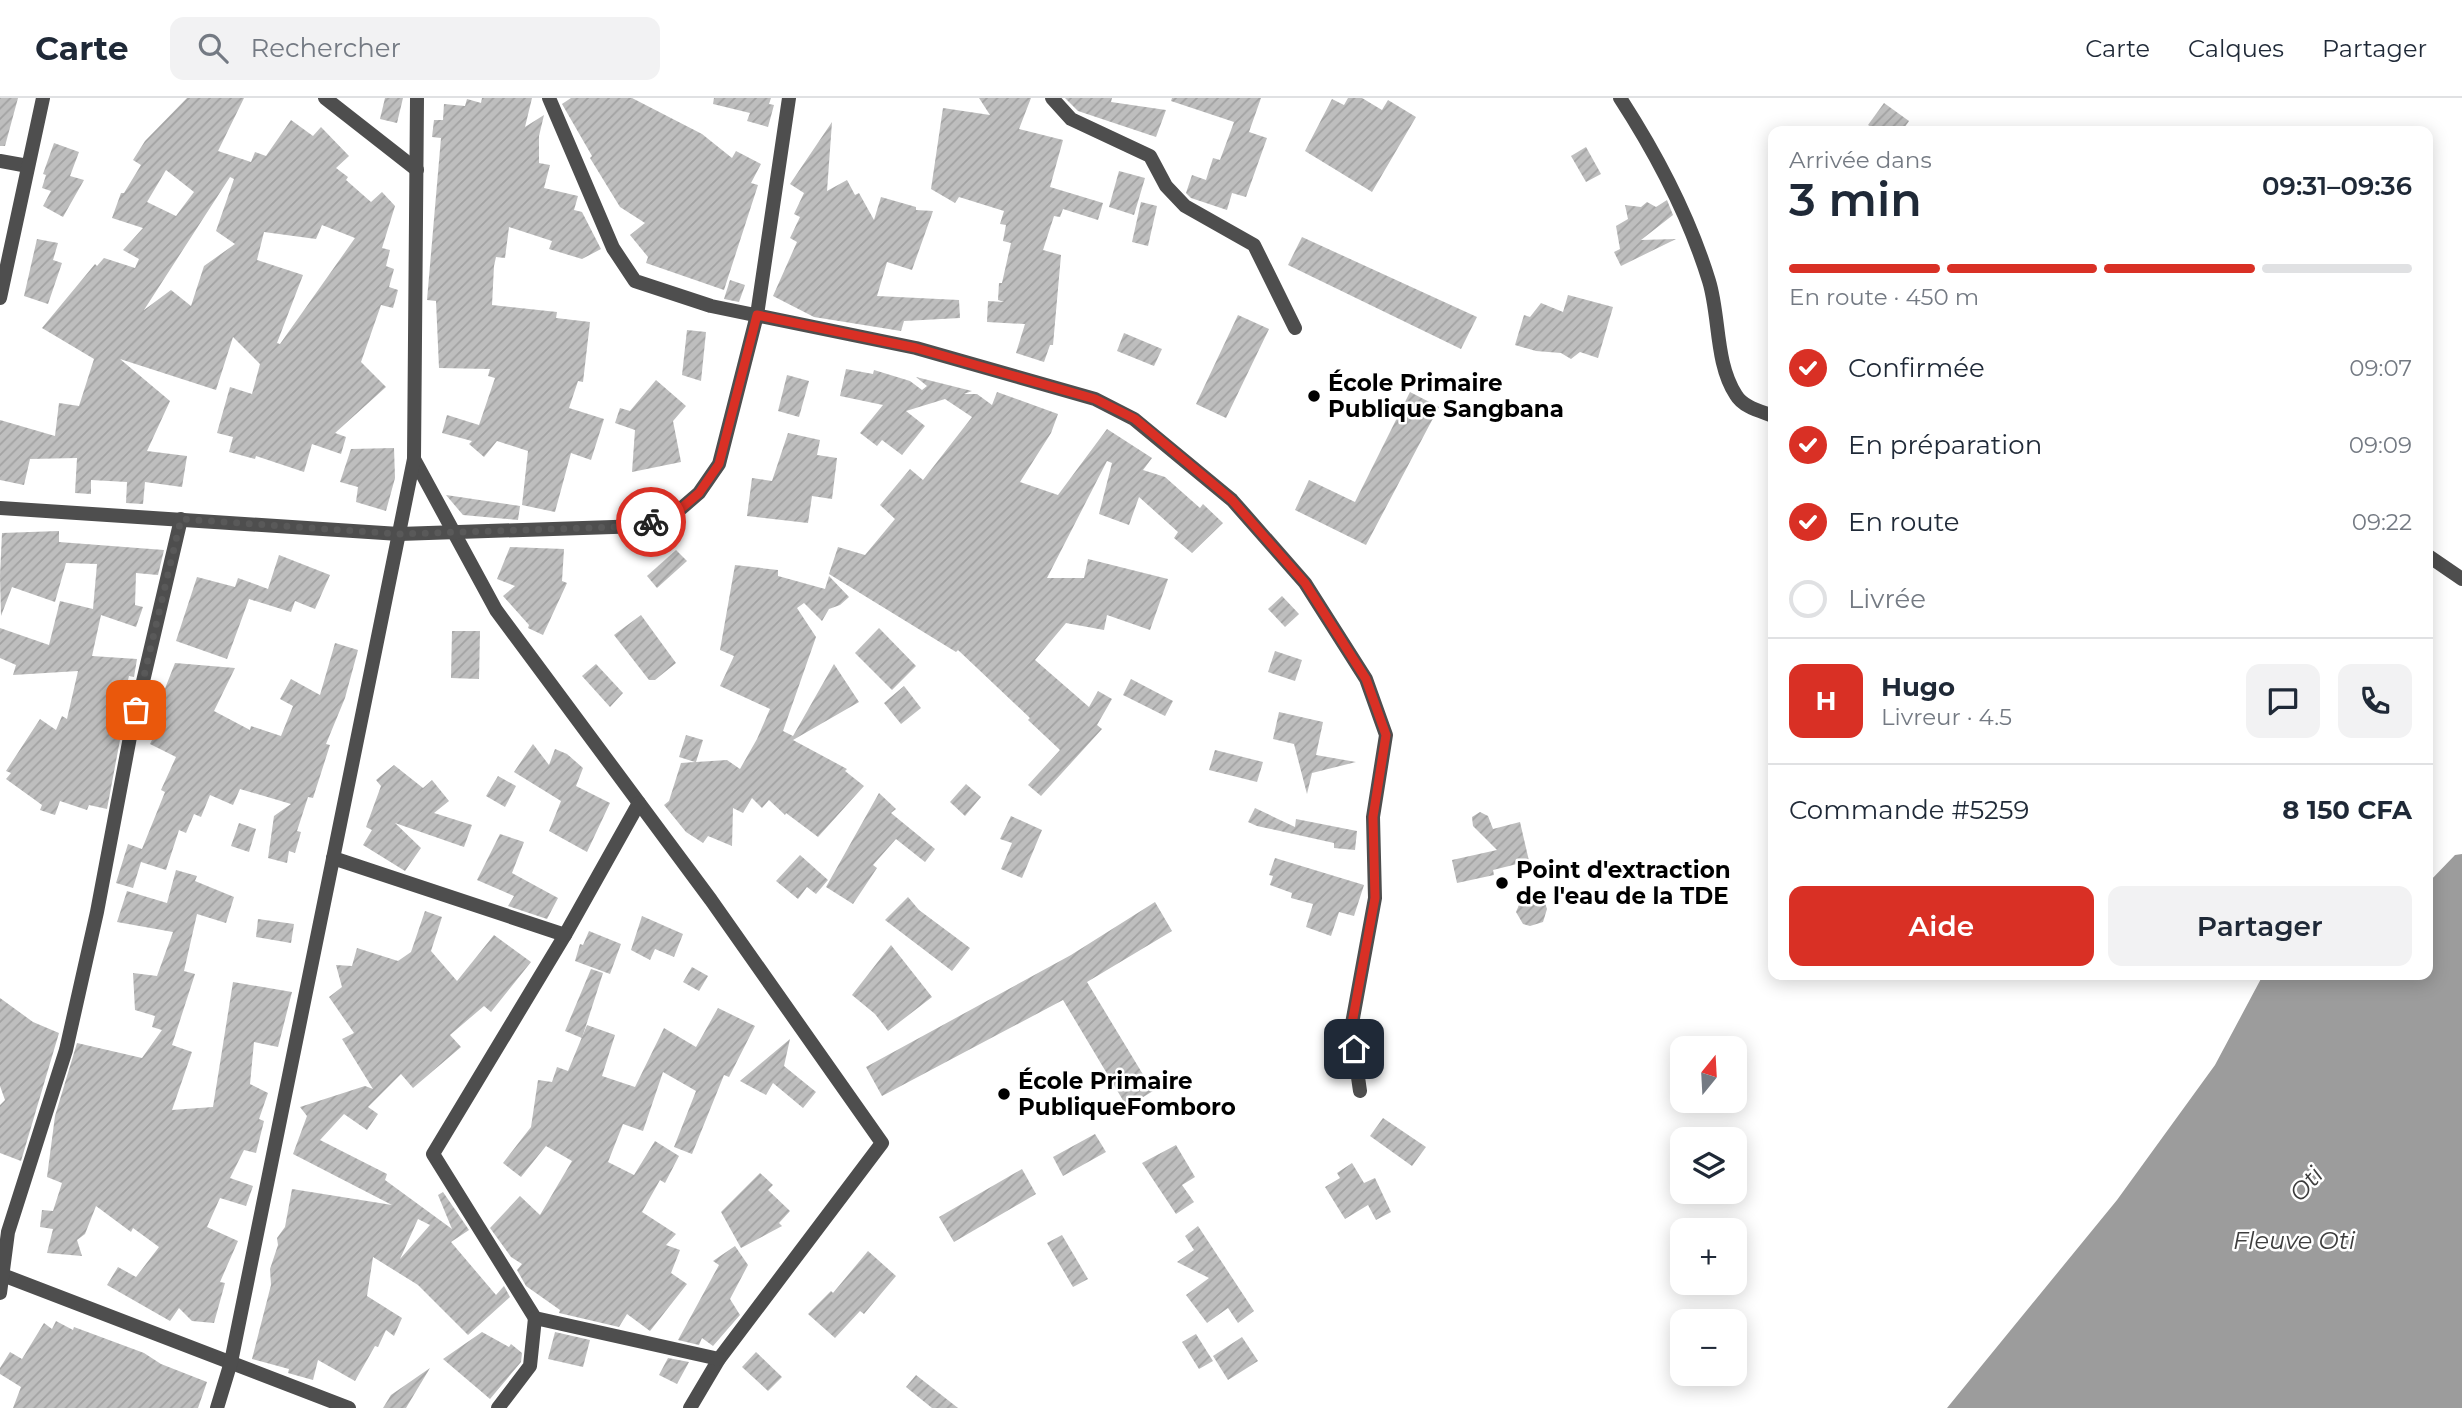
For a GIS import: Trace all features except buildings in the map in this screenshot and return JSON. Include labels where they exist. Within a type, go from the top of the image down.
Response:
[{"type":"street","points":[[0,298],[43,98]]},
{"type":"street","points":[[325,98],[417,170]]},
{"type":"street","points":[[217,1408],[231,1362],[414,458],[417,98]]},
{"type":"street","points":[[550,98],[613,248],[635,281],[712,306],[916,348],[1095,399],[1135,419],[1232,500],[1305,583],[1366,679],[1386,735],[1373,817],[1375,898],[1351,1029],[1360,1090]]},
{"type":"street","points":[[0,508],[399,534],[642,526],[677,512],[699,493],[719,464],[757,315],[789,98]]},
{"type":"street","points":[[1052,98],[1071,119],[1150,156],[1166,186],[1185,206],[1254,245],[1295,328]]},
{"type":"street","points":[[1620,98],[1682,208],[1709,283],[1727,377],[1737,397],[1746,405],[1768,414]]},
{"type":"street","points":[[0,161],[28,166]]},
{"type":"street","points":[[414,458],[496,610],[639,803],[882,1143],[719,1359],[690,1408]]},
{"type":"street","points":[[0,1293],[8,1233],[66,1050],[97,912],[130,737],[181,519]]},
{"type":"street","points":[[2433,559],[2462,579]]},
{"type":"street","points":[[498,1408],[530,1366],[535,1318],[433,1154],[565,935],[639,803]]},
{"type":"street","points":[[333,858],[565,935]]},
{"type":"street","points":[[1,1275],[349,1408]]},
{"type":"street","points":[[535,1318],[719,1359]]},
{"type":"water","name":"Fleuve Oti","points":[[2462,854],[2462,1408],[1947,1408],[2117,1200],[2215,1065],[2260,980],[2433,980],[2433,878],[2455,855]]},
{"type":"way so far","points":[[136,710],[181,519],[399,534],[642,526],[651,522]]},
{"type":"place","name":"École Primaire Publique Sangbana","points":[[1314,396]]},
{"type":"place","name":"Point d'extraction de l'eau de la TDE","points":[[1502,883]]},
{"type":"place","name":"École Primaire PubliqueFomboro","points":[[1004,1094]]},
{"type":"route","points":[[651,522],[677,512],[699,493],[719,464],[757,315],[916,348],[1060,387],[1095,399],[1135,419],[1232,500],[1305,583],[1366,679],[1380,716],[1386,735],[1373,817],[1375,898],[1351,1029],[1354,1049]]},
{"type":"water label","name":"Oti","points":[[2306,1184]]}]
